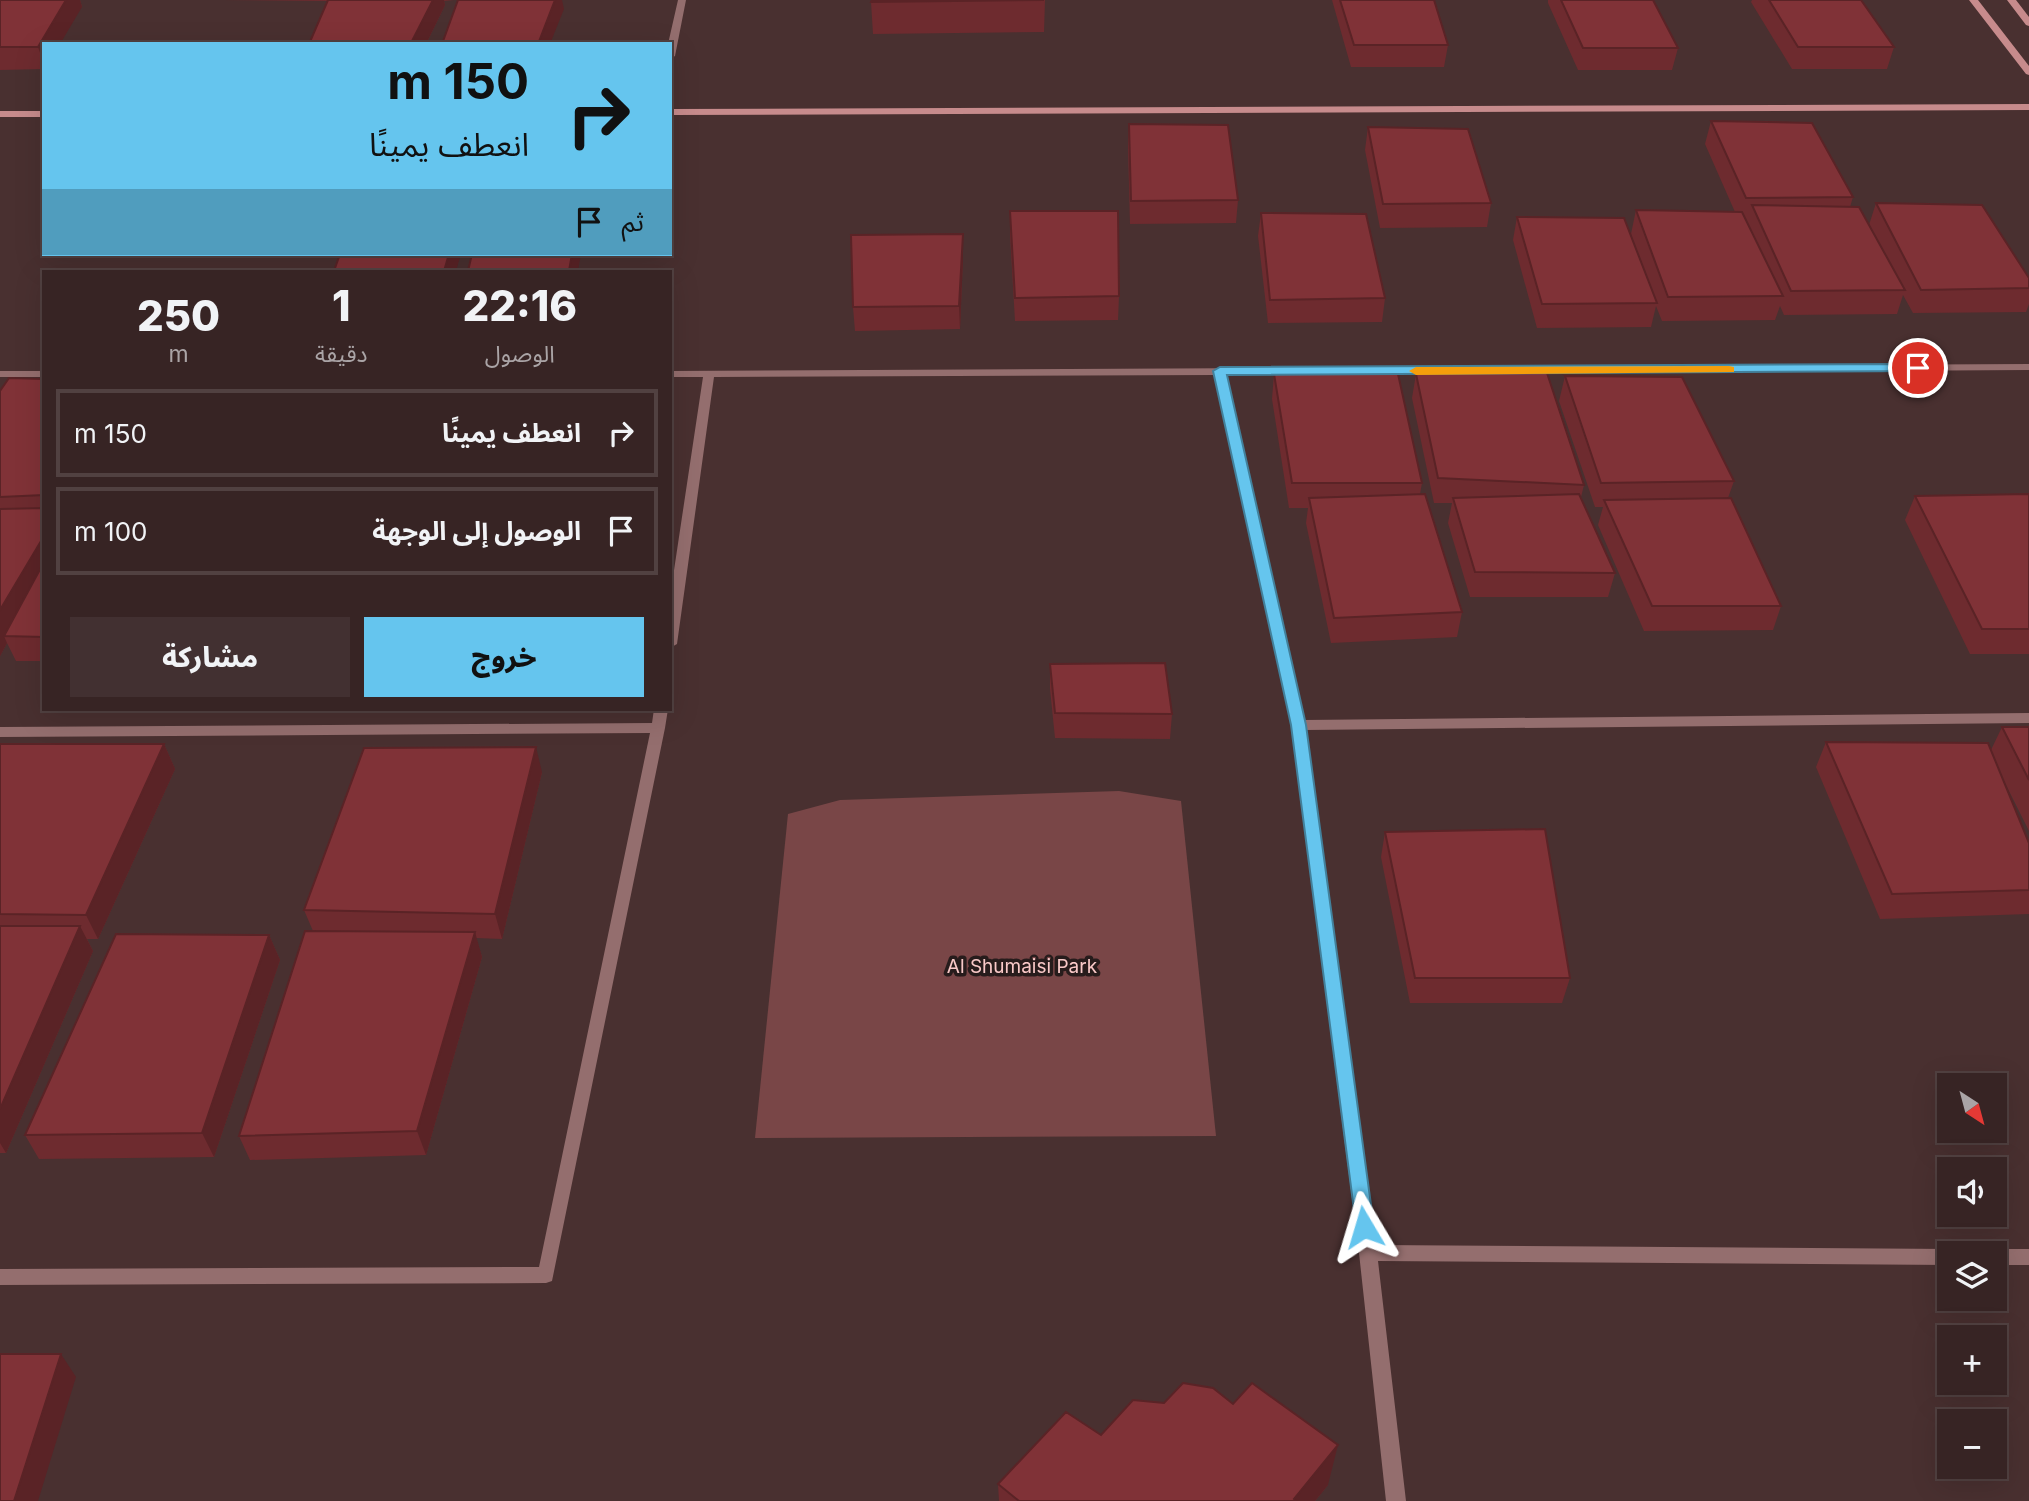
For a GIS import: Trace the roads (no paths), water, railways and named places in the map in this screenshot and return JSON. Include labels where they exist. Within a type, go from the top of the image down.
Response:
[{"type":"main road","points":[[1973,0],[2029,72]]},
{"type":"main road","points":[[2011,0],[2029,23]]},
{"type":"main road","points":[[672,112],[2029,107]]},
{"type":"main road","points":[[0,114],[42,114]]},
{"type":"street","points":[[672,47],[682,0]]},
{"type":"street","points":[[672,373],[2029,367]]},
{"type":"street","points":[[1220,371],[1298,725],[1368,1253],[1396,1501]]},
{"type":"street","points":[[672,630],[709,373]]},
{"type":"street","points":[[0,374],[42,374]]},
{"type":"street","points":[[0,1277],[546,1275],[661,711]]},
{"type":"street","points":[[1298,725],[2029,718]]},
{"type":"street","points":[[0,732],[658,728]]},
{"type":"street","points":[[1368,1253],[1937,1257]]},
{"type":"street","points":[[2007,1257],[2029,1257]]},
{"type":"park label","name":"Al Shumaisi Park","points":[[1022,966]]}]
